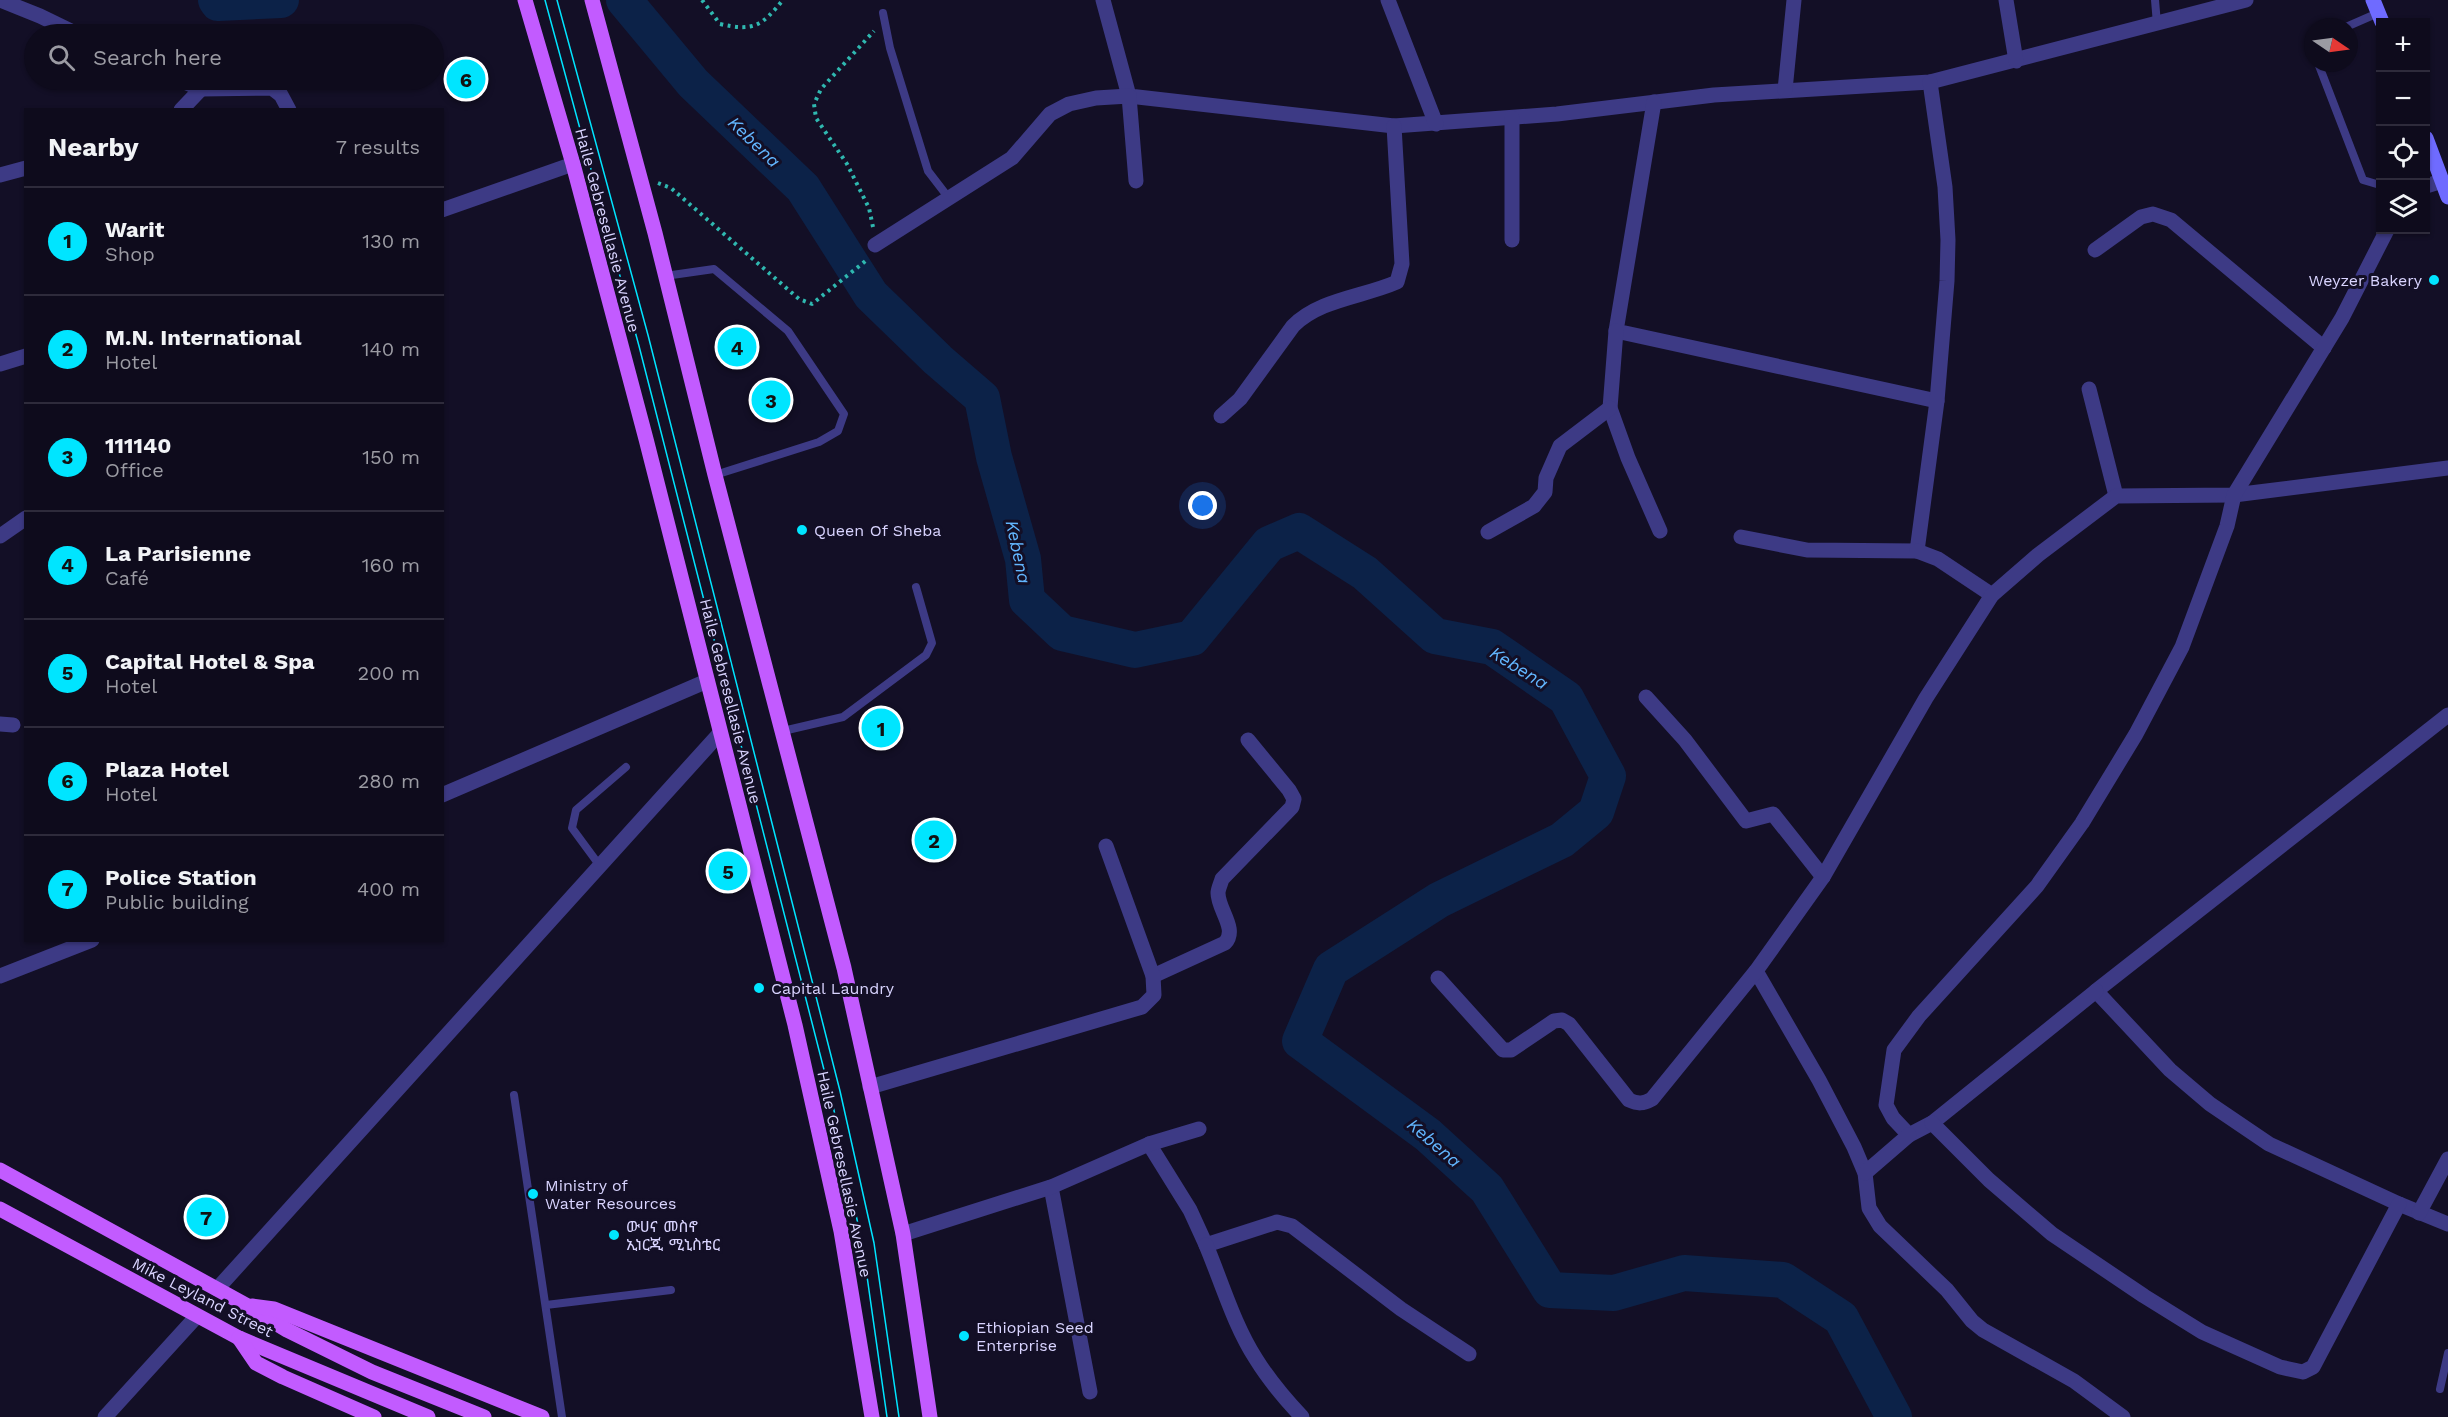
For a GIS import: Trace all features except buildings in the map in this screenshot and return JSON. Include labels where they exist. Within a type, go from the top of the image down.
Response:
[{"type":"main road","name":"Haile Gebresellasie Avenue","points":[[525,0],[573,164],[795,1025],[841,1231],[872,1417]]},
{"type":"main road","points":[[592,0],[640,177],[715,476],[844,968],[903,1234],[930,1417]]},
{"type":"main road","points":[[2430,149],[2448,197]]},
{"type":"main road","name":"Mike Leyland Street","points":[[0,1170],[246,1305],[287,1330],[372,1372],[484,1417]]},
{"type":"main road","name":"Mike Leyland Street","points":[[0,1209],[239,1338],[428,1417]]},
{"type":"main road","points":[[246,1305],[274,1309],[542,1417]]},
{"type":"main road","points":[[239,1338],[256,1363],[374,1417]]},
{"type":"street","points":[[0,0],[56,24]]},
{"type":"street","points":[[1103,0],[1129,96],[1136,181]]},
{"type":"street","points":[[1388,0],[1436,124]]},
{"type":"street","points":[[1785,90],[1794,0]]},
{"type":"street","points":[[2006,0],[2016,61]]},
{"type":"street","points":[[875,245],[1012,158],[1050,114],[1069,104],[1096,98],[1129,96],[1394,126],[1512,118],[1785,90],[1930,82],[2246,0]]},
{"type":"street","points":[[1917,551],[1937,401],[1947,281],[1948,240],[1945,187],[1930,82]]},
{"type":"street","points":[[183,108],[200,90]]},
{"type":"street","points":[[275,90],[281,95],[288,108]]},
{"type":"street","points":[[1654,102],[1616,331],[1610,408],[1628,458],[1660,531]]},
{"type":"street","points":[[1512,118],[1512,240]]},
{"type":"street","points":[[1221,417],[1240,399],[1293,326],[1303,316],[1316,309],[1397,282],[1402,264],[1394,126]]},
{"type":"street","points":[[444,209],[573,164]]},
{"type":"street","points":[[0,175],[24,169]]},
{"type":"street","points":[[2430,185],[2442,181]]},
{"type":"street","points":[[2095,250],[2141,217],[2153,214],[2171,220],[2324,348]]},
{"type":"street","points":[[1909,1135],[1893,1118],[1886,1105],[1894,1050],[1919,1016],[2037,886],[2082,823],[2136,734],[2182,646],[2227,526],[2234,495],[2324,348],[2385,234]]},
{"type":"street","points":[[1616,331],[1937,401]]},
{"type":"street","points":[[0,364],[24,358]]},
{"type":"street","points":[[2089,389],[2116,496]]},
{"type":"street","points":[[1488,532],[1534,506],[1545,492],[1546,478],[1560,446],[1610,408]]},
{"type":"street","points":[[1437,978],[1503,1050],[1511,1050],[1554,1021],[1562,1020],[1569,1024],[1629,1100],[1638,1104],[1652,1099],[1756,971],[1823,877],[1926,698],[1992,595],[2038,555],[2116,496],[2234,495],[2448,468]]},
{"type":"street","points":[[0,537],[24,519]]},
{"type":"street","points":[[1741,537],[1807,550],[1917,551],[1938,559],[1992,595]]},
{"type":"street","points":[[444,794],[707,681]]},
{"type":"street","points":[[1646,697],[1685,740],[1746,821],[1750,822],[1767,813],[1773,814],[1823,877]]},
{"type":"street","points":[[1865,1173],[1909,1135],[1932,1123],[2096,991],[2448,715]]},
{"type":"street","points":[[217,1289],[720,733]]},
{"type":"street","points":[[1153,976],[1225,944],[1230,932],[1217,892],[1222,879],[1292,807],[1294,799],[1289,790],[1248,740]]},
{"type":"street","points":[[870,1087],[1143,1007],[1154,995],[1153,976],[1106,846]]},
{"type":"street","points":[[0,976],[87,942]]},
{"type":"street","points":[[1756,971],[1854,1146],[1865,1173],[1869,1208],[1880,1226],[1947,1290],[1972,1321],[1983,1330],[2074,1381],[2123,1417]]},
{"type":"street","points":[[2096,991],[2170,1070],[2210,1104],[2269,1144],[2448,1224]]},
{"type":"street","points":[[1932,1123],[1989,1180],[2052,1234],[2144,1296],[2202,1332],[2280,1367],[2303,1372],[2313,1366],[2399,1204]]},
{"type":"street","points":[[903,1234],[1051,1187],[1149,1144],[1199,1129]]},
{"type":"street","points":[[1149,1144],[1190,1210],[1255,1358],[1278,1391],[1302,1417]]},
{"type":"street","points":[[2419,1213],[2448,1159]]},
{"type":"street","points":[[1051,1187],[1090,1392]]},
{"type":"street","points":[[1206,1245],[1277,1222],[1292,1226],[1401,1309],[1469,1354]]},
{"type":"street","points":[[105,1417],[197,1316]]},
{"type":"lane","points":[[2155,0],[2157,24]]},
{"type":"lane","points":[[883,12],[890,48],[928,171],[948,197]]},
{"type":"lane","points":[[2358,21],[2377,12]]},
{"type":"lane","points":[[2321,72],[2363,180],[2376,184]]},
{"type":"lane","points":[[665,276],[714,269],[788,331],[844,414],[838,431],[819,442],[715,476]]},
{"type":"lane","points":[[783,732],[843,717],[926,655],[932,643],[916,586]]},
{"type":"lane","points":[[600,866],[572,828],[576,810],[626,767]]},
{"type":"lane","points":[[514,1095],[562,1417]]},
{"type":"lane","points":[[546,1305],[671,1290]]},
{"type":"lane","points":[[2440,1389],[2448,1353]]},
{"type":"path","points":[[702,0],[720,24],[741,29],[765,22],[783,0]]},
{"type":"path","points":[[875,245],[869,208],[847,165],[816,118],[814,104],[821,89],[874,31],[883,12]]},
{"type":"path","points":[[640,177],[671,188],[799,299],[812,304],[866,262]]},
{"type":"waterway","name":"Kebena","points":[[216,0],[218,3],[281,0]]},
{"type":"waterway","name":"Kebena","points":[[624,0],[693,83],[803,188],[871,295],[938,360],[982,398],[994,457],[1023,559],[1027,600],[1062,633],[1135,650],[1192,638],[1269,544],[1299,531],[1365,573],[1435,636],[1492,647],[1566,698],[1608,776],[1596,812],[1562,840],[1439,900],[1331,969],[1300,1041],[1428,1135],[1487,1189],[1550,1290],[1614,1293],[1684,1273],[1783,1280],[1841,1318],[1894,1417]]},
{"type":"tram line","points":[[545,0],[639,346],[832,1101],[863,1248],[887,1417]]},
{"type":"tram line","points":[[557,0],[648,335],[840,1091],[874,1243],[899,1417]]},
{"type":"place","name":"Plaza Hotel","points":[[466,79]]},
{"type":"place","name":"Weyzer Bakery","points":[[2434,280]]},
{"type":"place","name":"La Parisienne","points":[[737,347]]},
{"type":"place","name":"111140","points":[[771,400]]},
{"type":"place","name":"Queen Of Sheba","points":[[802,530]]},
{"type":"place","name":"Warit","points":[[881,728]]},
{"type":"place","name":"M.N. International","points":[[934,840]]},
{"type":"place","name":"Capital Hotel & Spa","points":[[728,871]]},
{"type":"place","name":"Capital Laundry","points":[[759,988]]},
{"type":"place","name":"Ministry of Water Resources","points":[[533,1194]]},
{"type":"place","name":"Police Station","points":[[206,1217]]},
{"type":"place","name":"ውሀና መስኖ ኢነርጂ ሚኒስቴር","points":[[614,1235]]},
{"type":"place","name":"Ethiopian Seed Enterprise","points":[[964,1336]]}]
